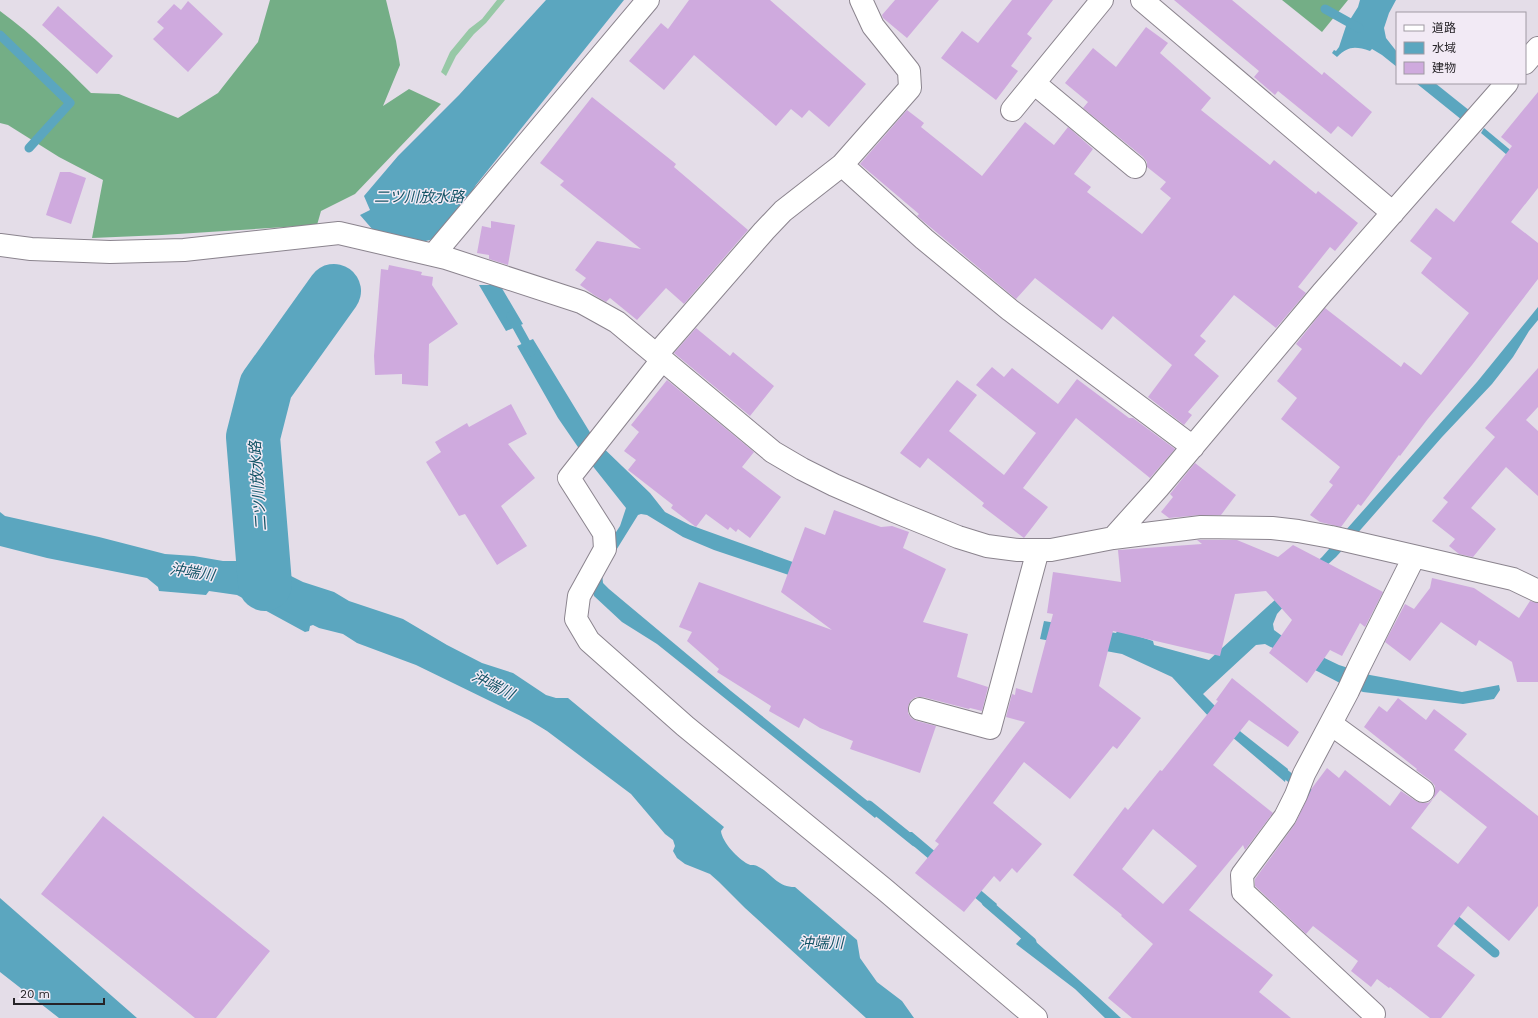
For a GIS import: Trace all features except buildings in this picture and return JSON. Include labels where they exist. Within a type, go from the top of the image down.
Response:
[{"type":"street","points":[[434,254],[648,0]]},
{"type":"street","points":[[861,0],[873,26],[909,72],[910,88],[842,165],[783,211],[764,231],[659,358],[604,434],[569,478],[604,533],[605,549],[579,596],[576,619],[589,641],[685,726],[884,889],[1036,1018]]},
{"type":"street","points":[[1012,110],[1102,0]]},
{"type":"street","points":[[1142,0],[1393,213]]},
{"type":"street","points":[[1526,62],[1538,48]]},
{"type":"street","points":[[1034,83],[1136,168]]},
{"type":"street","points":[[1113,538],[1322,293],[1506,84]]},
{"type":"street","points":[[842,165],[924,239],[1010,310],[1193,446]]},
{"type":"street","points":[[0,245],[31,249],[110,252],[177,250],[339,233],[434,254],[581,302],[617,322],[773,452],[802,470],[846,491],[958,537],[987,546],[1018,550],[1051,550],[1113,538],[1201,527],[1298,530],[1513,579],[1538,591]]},
{"type":"street","points":[[920,709],[990,728],[1038,550]]},
{"type":"street","points":[[1374,1014],[1243,892],[1242,875],[1285,817],[1296,796],[1304,774],[1348,691],[1414,557]]},
{"type":"street","points":[[1331,724],[1423,791]]},
{"type":"green space","points":[[270,0],[386,0],[400,65],[383,106],[409,89],[441,104],[355,194],[321,211],[317,225],[92,238],[103,180],[59,157],[8,125],[0,123],[0,11],[36,40],[91,93],[119,94],[178,118],[218,93],[258,42]]},
{"type":"green space","points":[[497,0],[505,0],[456,56],[446,76],[441,72],[450,52],[469,29],[482,19]]},
{"type":"green space","points":[[1282,0],[1348,0],[1322,32]]},
{"type":"water","name":"二ツ川放水路","points":[[546,0],[624,0],[476,185],[450,228],[430,240],[417,243],[373,230],[360,215],[370,210],[364,196],[398,156],[459,95]]},
{"type":"water","points":[[1360,0],[1396,0],[1389,13],[1384,28],[1386,38],[1396,51],[1396,66],[1372,49],[1370,51],[1360,48],[1352,48],[1348,49],[1337,57],[1332,53],[1339,47],[1346,26],[1358,7]]},
{"type":"water","points":[[1417,84],[1436,84],[1470,111],[1462,120]]},
{"type":"water","points":[[1484,128],[1538,173],[1538,181],[1481,133]]},
{"type":"water","points":[[479,285],[500,285],[523,324],[506,331]]},
{"type":"water","points":[[1538,307],[1538,320],[1529,331],[1513,357],[1492,384],[1442,437],[1336,557],[1292,597],[1277,614],[1273,624],[1274,630],[1289,641],[1339,665],[1370,675],[1462,692],[1499,685],[1500,690],[1494,699],[1463,704],[1363,692],[1338,682],[1265,644],[1256,645],[1203,694],[1241,732],[1288,769],[1285,782],[1211,719],[1172,677],[1122,654],[1040,639],[1044,621],[1116,633],[1118,630],[1153,641],[1154,645],[1209,660],[1322,557],[1477,382]]},
{"type":"water","points":[[533,339],[594,439],[650,493],[665,512],[690,525],[829,575],[887,608],[714,550],[683,537],[647,515],[641,514],[638,515],[602,573],[603,583],[609,589],[731,691],[880,811],[875,818],[657,644],[622,622],[594,596],[590,584],[594,566],[620,526],[626,508],[580,450],[558,418],[517,346]]},
{"type":"water","name":"沖端川","points":[[0,512],[5,516],[99,537],[165,554],[194,556],[223,561],[250,561],[269,565],[303,582],[334,592],[349,601],[403,619],[447,645],[482,663],[513,673],[546,695],[556,698],[568,698],[724,827],[721,831],[724,840],[731,850],[744,862],[749,865],[756,865],[783,885],[795,887],[857,940],[860,958],[877,982],[902,1001],[914,1018],[866,1018],[745,908],[710,874],[685,864],[677,858],[673,851],[675,846],[673,840],[665,834],[631,794],[547,731],[529,720],[416,665],[357,643],[343,634],[313,625],[310,626],[309,631],[305,632],[237,595],[209,591],[206,595],[159,591],[158,587],[147,578],[47,558],[0,546]]},
{"type":"water","points":[[909,832],[912,832],[997,904],[992,912],[904,838]]},
{"type":"water","points":[[0,898],[137,1018],[59,1018],[0,972]]},
{"type":"water","points":[[1026,933],[1121,1018],[1105,1018],[1075,989],[1016,944]]},
{"type":"waterway","points":[[1325,9],[1359,28]]},
{"type":"waterway","points":[[0,35],[70,103],[29,148]]},
{"type":"waterway","name":"二ツ川放水路","points":[[265,584],[253,437],[266,386],[334,291]]},
{"type":"waterway","points":[[511,316],[531,352]]},
{"type":"waterway","points":[[1278,768],[1319,801]]},
{"type":"waterway","points":[[869,805],[915,842]]},
{"type":"waterway","points":[[986,902],[1032,942]]},
{"type":"waterway","points":[[1448,913],[1495,953]]}]
